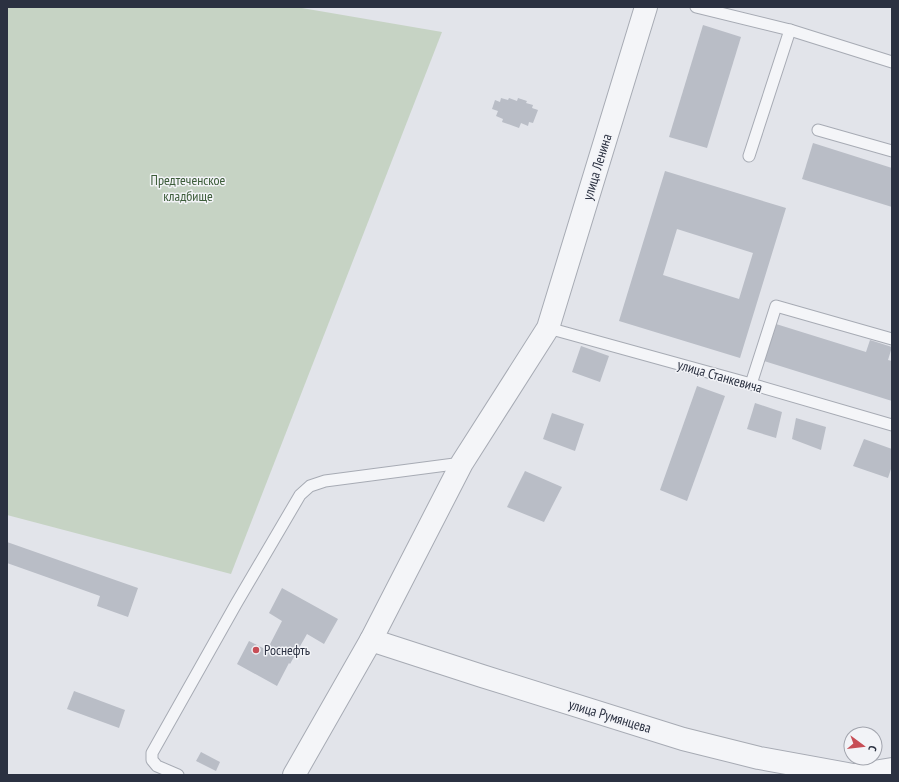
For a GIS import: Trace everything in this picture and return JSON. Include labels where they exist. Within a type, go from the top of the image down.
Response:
[{"type":"street","name":"улица Ленина","points":[[294,775],[372,640],[462,463],[548,328],[646,7]]},
{"type":"street","name":"улица Румянцева","points":[[372,640],[683,739],[759,758],[854,775],[892,769]]},
{"type":"lane","points":[[696,7],[790,30],[892,62]]},
{"type":"lane","points":[[749,156],[790,30]]},
{"type":"lane","points":[[818,130],[892,152]]},
{"type":"lane","points":[[751,384],[776,306],[892,339]]},
{"type":"lane","name":"улица Станкевича","points":[[548,328],[892,425]]},
{"type":"lane","points":[[178,775],[157,766],[152,760],[152,753],[232,611],[300,495],[310,486],[325,481],[462,463]]},
{"type":"green space","name":"Предтеченское кладбище","points":[[7,7],[296,7],[442,32],[231,574],[7,515]]},
{"type":"building","points":[[703,25],[741,37],[707,148],[669,137]]},
{"type":"building","points":[[501,98],[508,100],[509,98],[517,101],[518,98],[533,105],[532,108],[538,110],[533,123],[529,122],[528,126],[521,123],[519,128],[502,122],[503,119],[496,116],[498,111],[492,109],[495,100],[500,102]]},
{"type":"building","points":[[813,143],[892,168],[892,207],[802,179]]},
{"type":"building","points":[[665,171],[786,208],[740,358],[619,321]],"holes":[[[677,229],[753,253],[739,299],[663,275]]]},
{"type":"building","points":[[776,324],[866,352],[870,340],[892,347],[888,360],[892,361],[892,401],[764,361]]},
{"type":"building","points":[[581,346],[609,356],[600,382],[572,372]]},
{"type":"building","points":[[697,386],[725,396],[687,501],[660,490]]},
{"type":"building","points":[[755,403],[782,412],[776,438],[747,429]]},
{"type":"building","points":[[552,413],[584,424],[575,451],[543,439]]},
{"type":"building","points":[[796,418],[826,427],[821,450],[792,439]]},
{"type":"building","points":[[864,439],[892,449],[892,466],[888,478],[853,466]]},
{"type":"building","points":[[525,471],[562,487],[544,522],[507,507]]},
{"type":"building","points":[[7,542],[138,588],[128,617],[97,606],[100,596],[7,563]]},
{"type":"building","points":[[282,588],[338,619],[324,644],[307,634],[277,686],[237,664],[249,641],[267,650],[282,621],[269,613]]},
{"type":"building","points":[[74,691],[125,710],[119,728],[67,709]]},
{"type":"building","points":[[201,752],[220,762],[216,771],[196,761]]},
{"type":"place","name":"Роснефть","points":[[256,650]]}]
